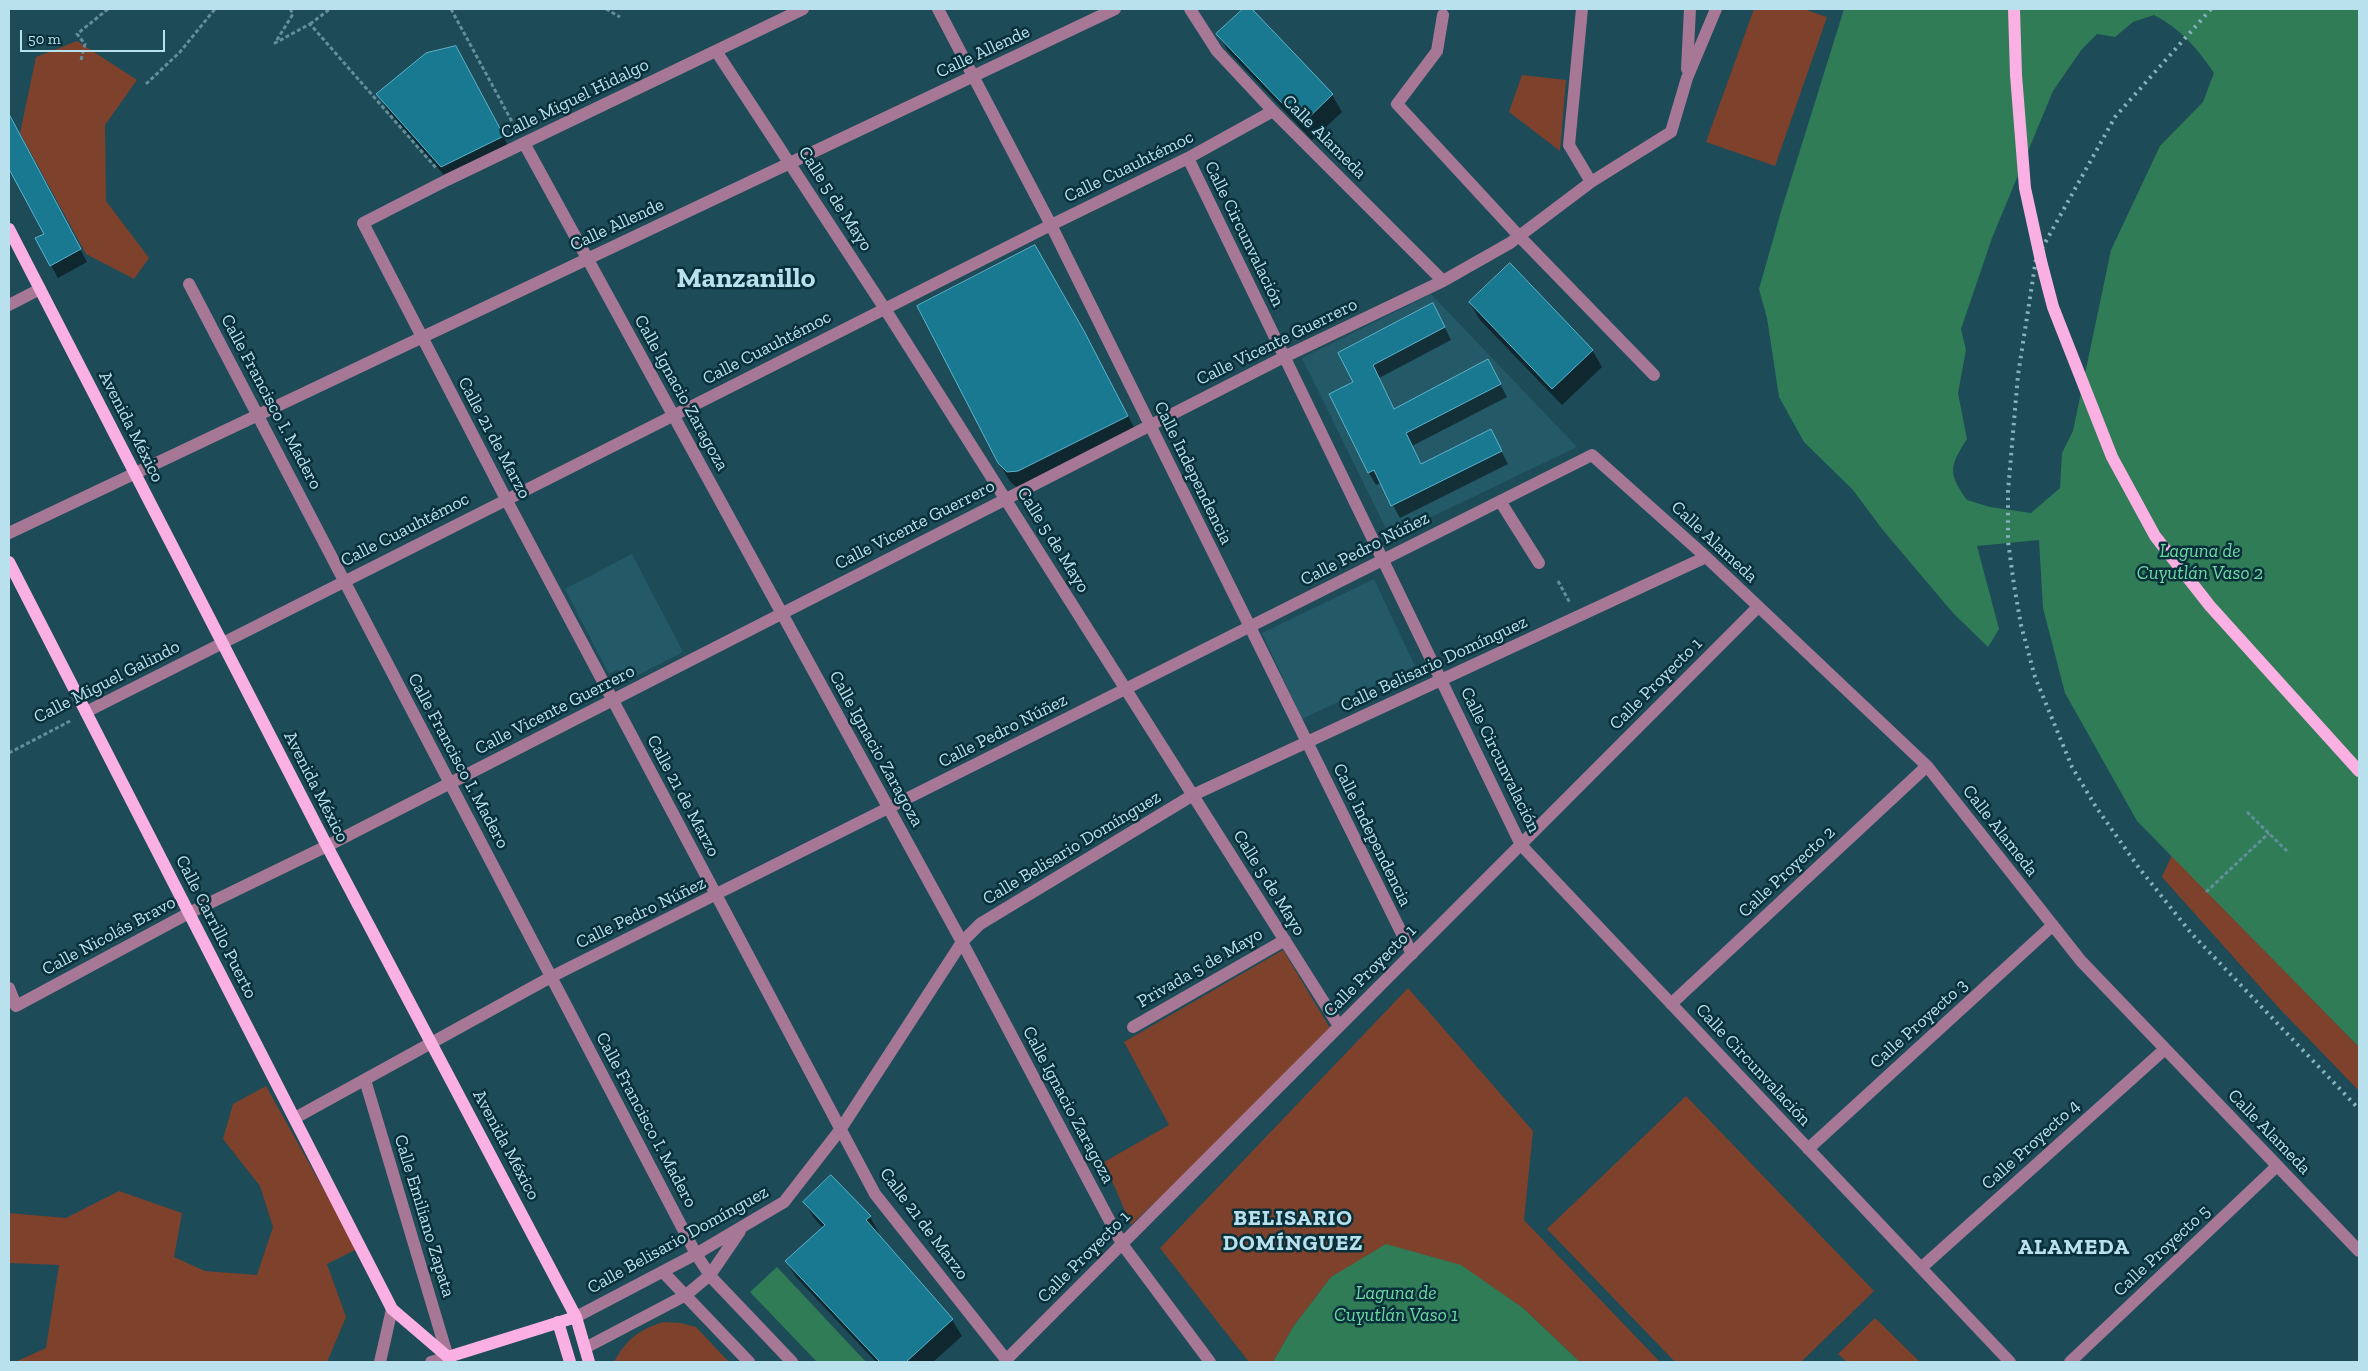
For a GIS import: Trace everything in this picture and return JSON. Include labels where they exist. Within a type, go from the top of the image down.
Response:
[{"type":"main road","points":[[2014,9],[2016,75],[2025,188],[2053,307],[2112,457],[2155,536],[2204,598],[2359,771]]},
{"type":"main road","name":"Avenida México","points":[[9,229],[327,846],[576,1317],[589,1362]]},
{"type":"main road","name":"Calle Carrillo Puerto","points":[[9,562],[392,1309],[449,1359]]},
{"type":"main road","points":[[449,1359],[576,1317]]},
{"type":"main road","points":[[558,1322],[570,1362]]},
{"type":"street","name":"Calle Miguel Hidalgo","points":[[363,223],[447,180],[803,9]]},
{"type":"street","name":"Calle Independencia","points":[[938,9],[1051,225],[1412,954]]},
{"type":"street","name":"Calle Allende","points":[[9,533],[1115,9]]},
{"type":"street","name":"Calle Alameda","points":[[1190,9],[1217,50],[1273,111],[1443,281]]},
{"type":"street","points":[[1582,9],[1569,145],[1592,182]]},
{"type":"street","points":[[1687,78],[1690,9]]},
{"type":"street","points":[[1687,78],[1716,9]]},
{"type":"street","points":[[1442,11],[1437,51],[1397,104],[1519,236],[1654,375]]},
{"type":"street","name":"Calle 5 de Mayo","points":[[716,51],[885,308],[1339,1026]]},
{"type":"street","name":"Calle Vicente Guerrero","points":[[327,846],[1284,357],[1443,281],[1519,236],[1592,182],[1671,132],[1687,78]]},
{"type":"street","name":"Calle Cuauhtémoc","points":[[222,642],[885,308],[1188,158],[1273,111]]},
{"type":"street","name":"Calle Ignacio Zaragoza","points":[[524,143],[962,942],[1122,1244],[1210,1362]]},
{"type":"street","name":"Calle Circunvalación","points":[[1188,158],[1521,845],[2010,1362]]},
{"type":"street","name":"Calle 21 de Marzo","points":[[363,223],[421,338],[875,1194],[1007,1361]]},
{"type":"street","name":"Calle Francisco I. Madero","points":[[189,284],[696,1254],[710,1276],[792,1362]]},
{"type":"street","points":[[9,305],[40,289]]},
{"type":"street","name":"Calle Alameda","points":[[1592,455],[1706,557],[1927,766],[2082,962],[2359,1251]]},
{"type":"street","name":"Calle Pedro Núñez","points":[[295,1118],[433,1044],[551,977],[1592,455]]},
{"type":"street","points":[[1500,501],[1539,563]]},
{"type":"street","name":"Calle Belisario Domínguez","points":[[576,1317],[696,1254],[784,1202],[840,1130],[962,942],[980,924],[1193,795],[1706,557]]},
{"type":"street","name":"Calle Proyecto 1","points":[[1007,1361],[1758,606]]},
{"type":"street","name":"Calle Miguel Galindo","points":[[86,712],[222,642]]},
{"type":"street","name":"Calle Proyecto 2","points":[[1671,1004],[1927,766]]},
{"type":"street","name":"Calle Nicolás Bravo","points":[[9,988],[16,1006],[190,913],[327,846]]},
{"type":"street","name":"Calle Proyecto 3","points":[[1808,1149],[2053,925]]},
{"type":"street","name":"Privada 5 de Mayo","points":[[1133,1027],[1284,940]]},
{"type":"street","name":"Calle Proyecto 4","points":[[1921,1268],[2165,1048]]},
{"type":"street","name":"Calle Emiliano Zapata","points":[[365,1080],[449,1359]]},
{"type":"street","name":"Calle Proyecto 5","points":[[2070,1362],[2277,1166]]},
{"type":"street","points":[[585,1348],[686,1295],[710,1276],[743,1227]]},
{"type":"street","points":[[663,1272],[749,1362]]},
{"type":"street","points":[[380,1362],[392,1309]]},
{"type":"street","points":[[430,1362],[449,1359]]},
{"type":"path","points":[[81,60],[85,44],[77,34],[108,9]]},
{"type":"path","points":[[146,84],[180,52],[216,9]]},
{"type":"path","points":[[290,9],[294,14],[275,43],[310,24],[330,9]]},
{"type":"path","points":[[451,9],[524,143]]},
{"type":"path","points":[[606,9],[620,17]]},
{"type":"path","points":[[310,24],[447,180]]},
{"type":"path","points":[[1558,581],[1579,616]]},
{"type":"path","name":"Calle Miguel Galindo","points":[[9,753],[86,712]]},
{"type":"path","points":[[2247,812],[2290,853]]},
{"type":"path","points":[[2206,892],[2269,833]]},
{"type":"shaded area","points":[[1754,9],[1803,9],[1827,17],[1775,166],[1706,142]]},
{"type":"shaded area","points":[[77,41],[137,80],[105,125],[106,201],[149,258],[134,279],[86,254],[20,133],[36,57]]},
{"type":"shaded area","points":[[1522,75],[1566,80],[1560,151],[1509,112]]},
{"type":"shaded area","points":[[1431,294],[1577,447],[1390,537],[1302,358]]},
{"type":"shaded area","points":[[632,554],[683,652],[625,682],[618,669],[609,674],[565,589]]},
{"type":"shaded area","points":[[1374,579],[1415,666],[1302,719],[1262,633]]},
{"type":"shaded area","points":[[2172,855],[2359,1047],[2359,1091],[2278,1007],[2162,877]]},
{"type":"shaded area","points":[[1283,950],[1333,1033],[1131,1225],[1104,1162],[1169,1125],[1124,1042]]},
{"type":"shaded area","points":[[1408,988],[1533,1131],[1524,1220],[1660,1362],[1580,1362],[1523,1308],[1331,1277],[1293,1327],[1273,1362],[1249,1362],[1160,1248]]},
{"type":"shaded area","points":[[266,1086],[357,1249],[327,1264],[346,1317],[327,1362],[15,1362],[46,1348],[59,1265],[9,1263],[9,1213],[66,1218],[119,1191],[182,1213],[174,1257],[205,1271],[257,1275],[273,1227],[260,1186],[223,1139],[233,1104]]},
{"type":"shaded area","points":[[1686,1096],[1874,1291],[1801,1362],[1675,1362],[1547,1229]]},
{"type":"shaded area","points":[[1875,1318],[1920,1362],[1847,1362],[1838,1354]]},
{"type":"shaded area","points":[[664,1322],[681,1323],[696,1327],[729,1362],[614,1362],[623,1347],[634,1336],[647,1328]]},
{"type":"water","name":"Laguna de Cuyutlán Vaso 2","points":[[1844,9],[2359,9],[2359,1047],[2137,821],[2065,693],[2043,608],[2039,540],[1977,546],[1999,629],[1988,647],[1953,613],[1882,529],[1853,490],[1804,442],[1779,397],[1767,318],[1759,289],[1782,208]],"holes":[[[2154,15],[2188,40],[2214,73],[2203,102],[2160,146],[2111,250],[2073,431],[2062,453],[2060,488],[2031,513],[1990,507],[1967,500],[1956,483],[1953,470],[1954,463],[1967,439],[1958,393],[1966,350],[1961,329],[1992,238],[2053,91],[2082,49],[2097,34],[2115,37],[2133,22]]]},
{"type":"water","name":"Laguna de Cuyutlán Vaso 1","points":[[1386,1244],[1461,1265],[1523,1308],[1580,1362],[1273,1362],[1293,1327],[1331,1277]]},
{"type":"water","points":[[777,1267],[866,1362],[817,1362],[750,1292]]},
{"type":"building","points":[[1243,9],[1252,9],[1333,94],[1302,124],[1216,34]]},
{"type":"building","points":[[456,46],[504,136],[441,167],[376,94],[426,53]]},
{"type":"building","points":[[9,114],[81,249],[50,266],[35,238],[44,234],[9,169]]},
{"type":"building","points":[[1035,245],[1084,331],[1128,416],[1018,471],[1007,472],[998,463],[917,306]]},
{"type":"building","points":[[1510,263],[1593,350],[1552,389],[1469,302]]},
{"type":"building","points":[[1433,303],[1445,327],[1373,365],[1394,409],[1488,359],[1501,384],[1406,433],[1421,464],[1491,429],[1502,451],[1391,506],[1374,470],[1368,473],[1329,394],[1353,382],[1338,353]]},
{"type":"building","points":[[831,1175],[871,1216],[866,1220],[953,1319],[906,1362],[880,1362],[785,1261],[825,1225],[803,1202]]},
{"type":"railway","points":[[2211,9],[2115,117],[2036,259],[2018,375],[2008,491],[2008,541],[2021,625],[2035,677],[2072,767],[2096,807],[2139,868],[2191,933],[2359,1109]]},
{"type":"district","name":"Manzanillo","points":[[746,279]]},
{"type":"district","name":"BELISARIO DOMÍNGUEZ","points":[[1293,1232]]},
{"type":"district","name":"ALAMEDA","points":[[2074,1248]]}]
